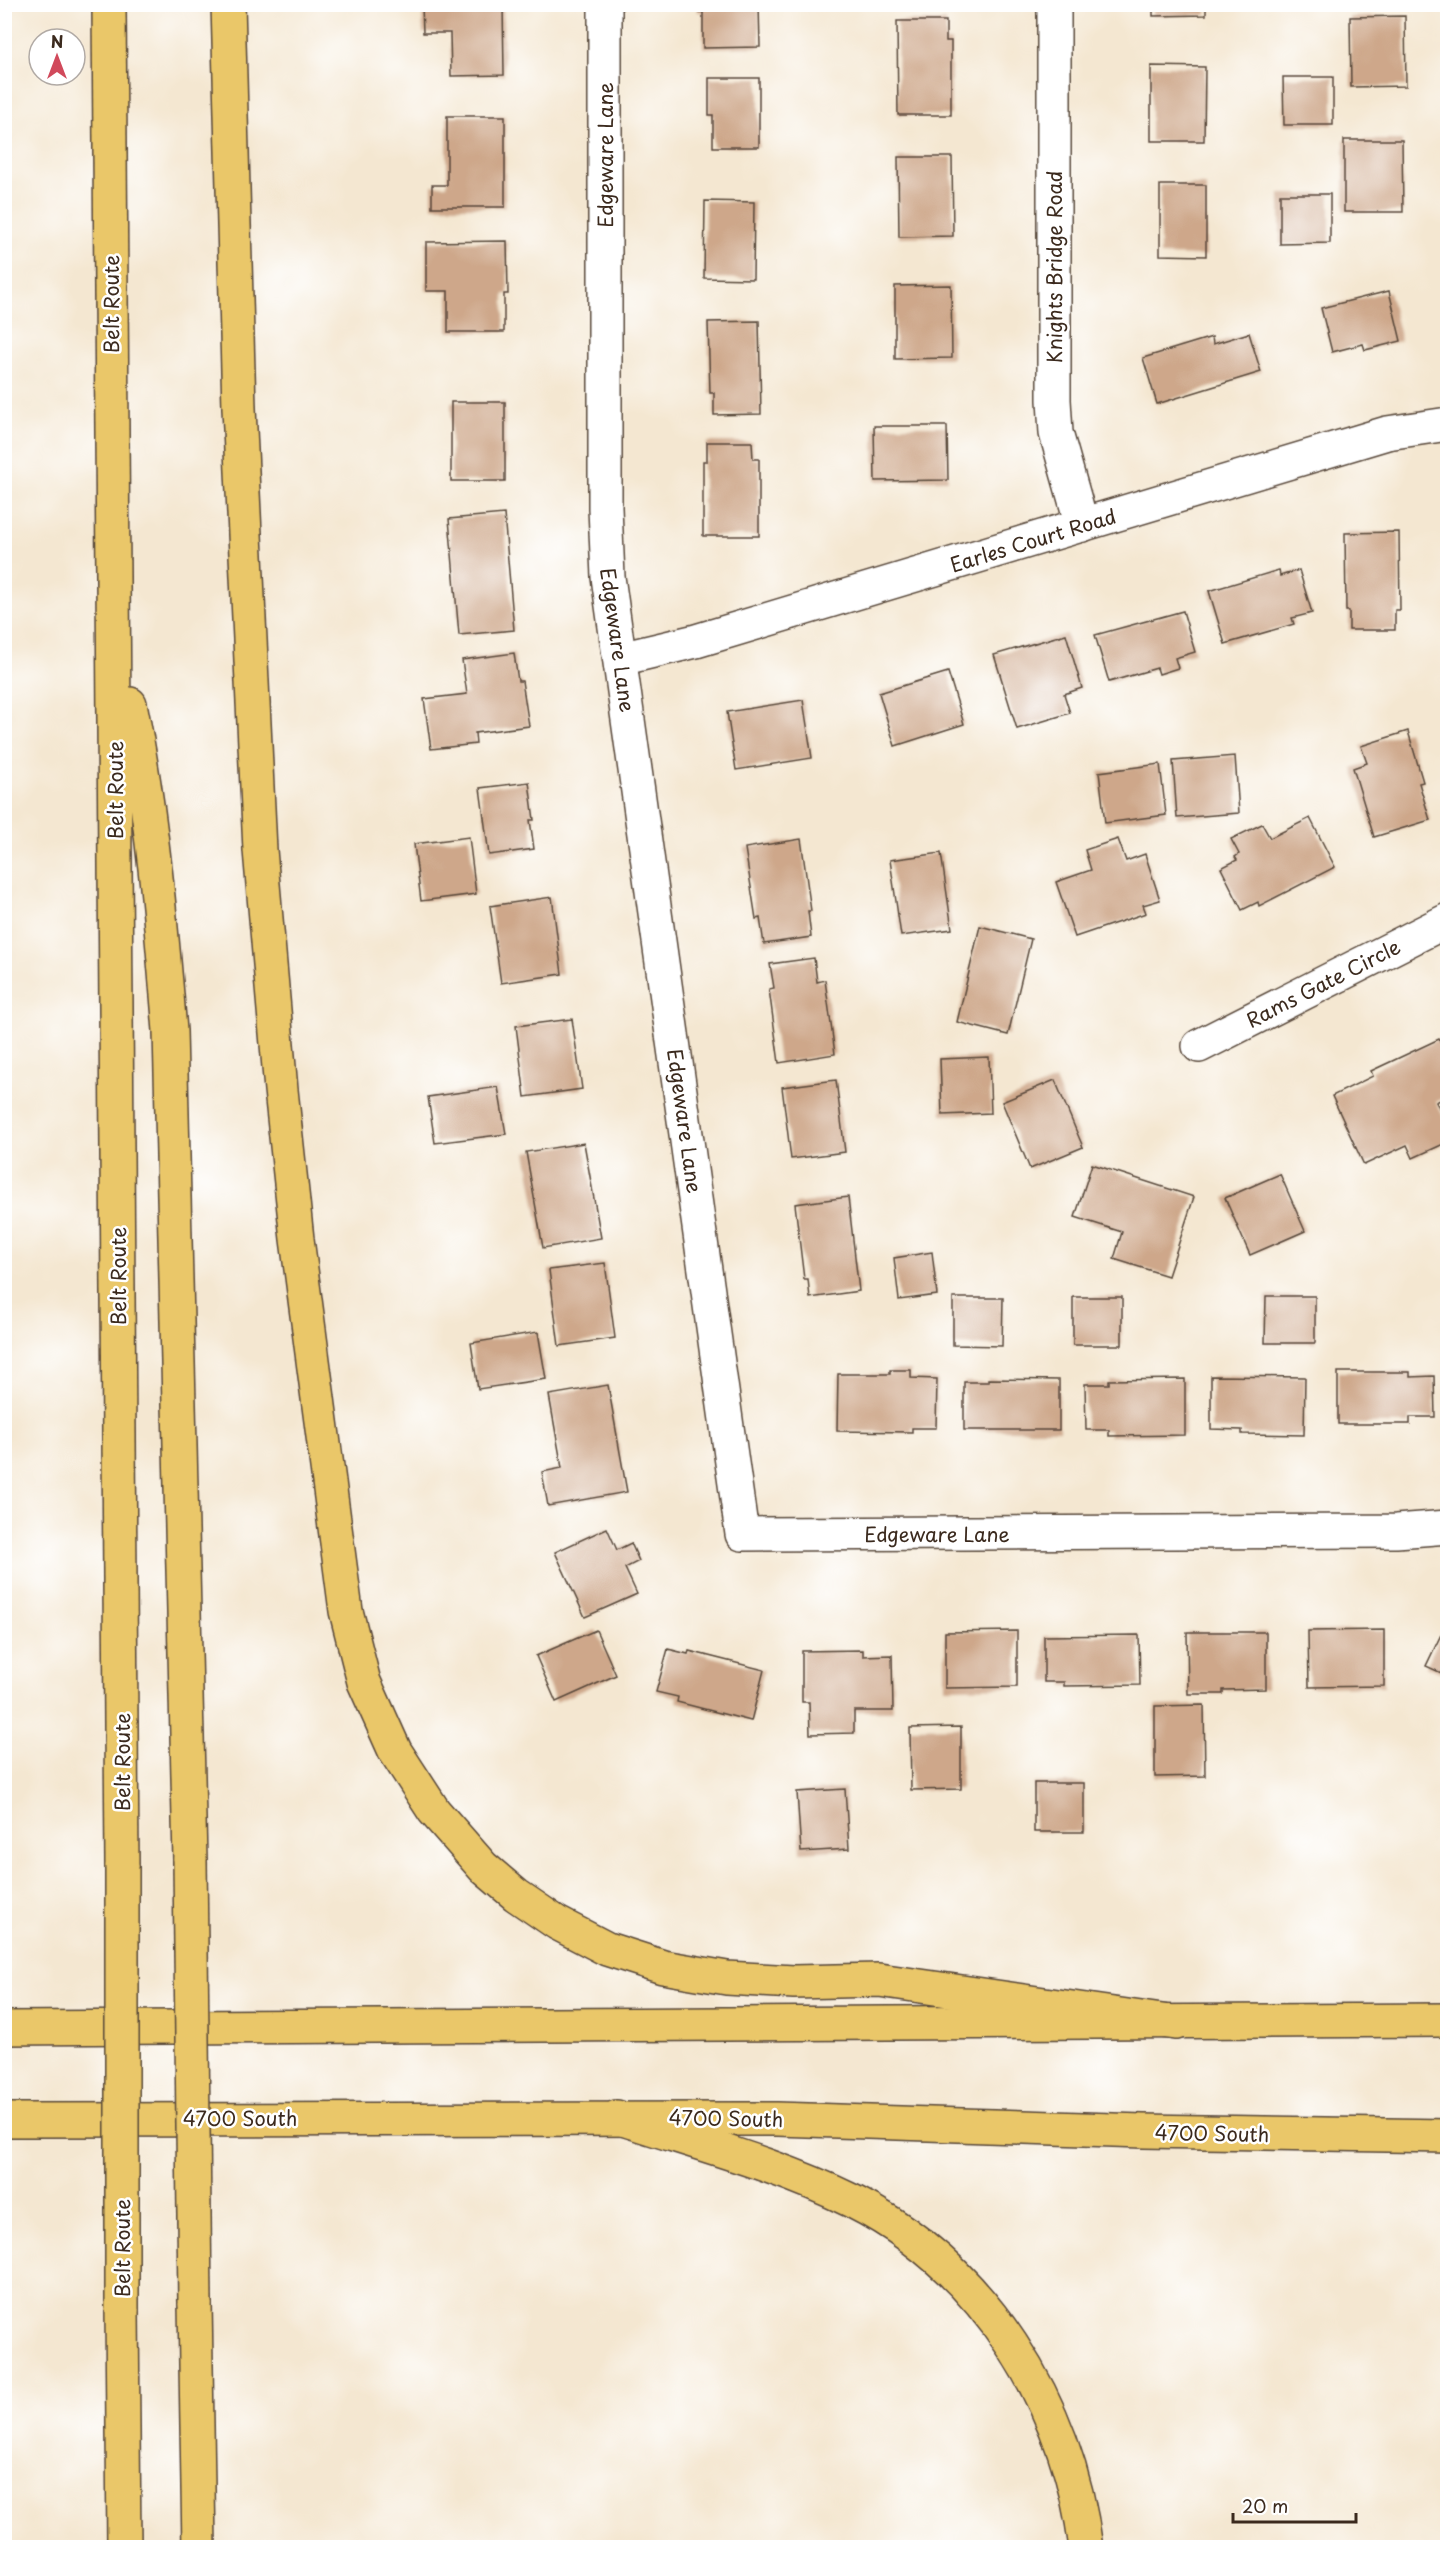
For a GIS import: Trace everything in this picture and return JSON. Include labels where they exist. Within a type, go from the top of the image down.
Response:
[{"type":"main road","name":"Belt Route","points":[[109,4],[122,1867],[124,2547]]},
{"type":"main road","points":[[228,4],[239,408],[258,826],[281,1090],[297,1239],[346,1611],[364,1682],[395,1751],[434,1811],[483,1867],[516,1895],[557,1923],[607,1949],[663,1967],[727,1978],[794,1982],[879,1980],[1176,2024]]},
{"type":"main road","points":[[114,624],[149,819],[161,917],[170,1031],[190,1860],[199,2547]]},
{"type":"main road","points":[[4,2028],[1176,2024],[1448,2020]]},
{"type":"main road","points":[[617,2117],[820,2186],[887,2221],[949,2272],[993,2318],[1037,2385],[1066,2452],[1076,2488],[1086,2547]]},
{"type":"main road","name":"4700 South","points":[[4,2120],[617,2117],[777,2119],[1143,2131],[1448,2136]]},
{"type":"street","name":"Edgeware Lane","points":[[605,4],[605,508],[608,577],[742,1534],[1384,1531],[1448,1527]]},
{"type":"street","name":"Knights Bridge Road","points":[[1054,4],[1054,400],[1056,433],[1082,525]]},
{"type":"street","name":"Earles Court Road","points":[[620,659],[696,641],[1387,433],[1448,424]]},
{"type":"street","name":"Rams Gate Circle","points":[[1199,1046],[1448,920]]},
{"type":"building","points":[[422,4],[503,4],[504,75],[451,76],[450,33],[423,33]]},
{"type":"building","points":[[697,4],[759,4],[760,47],[703,48],[703,12],[698,12]]},
{"type":"building","points":[[1153,4],[1206,4],[1206,15],[1153,16]]},
{"type":"building","points":[[1405,16],[1406,86],[1351,87],[1350,17]]},
{"type":"building","points":[[897,21],[946,21],[946,41],[951,41],[951,115],[898,115]]},
{"type":"building","points":[[1151,66],[1205,67],[1204,141],[1151,141]]},
{"type":"building","points":[[1283,77],[1333,77],[1333,125],[1284,125]]},
{"type":"building","points":[[709,78],[759,78],[759,147],[713,147],[713,115],[709,115]]},
{"type":"building","points":[[447,116],[505,116],[505,207],[432,207],[432,185],[447,185]]},
{"type":"building","points":[[1344,140],[1402,140],[1403,212],[1344,212]]},
{"type":"building","points":[[898,157],[952,157],[953,236],[899,237]]},
{"type":"building","points":[[1160,185],[1206,185],[1206,256],[1160,255]]},
{"type":"building","points":[[1280,194],[1330,194],[1330,243],[1280,244]]},
{"type":"building","points":[[705,201],[754,202],[753,279],[704,278]]},
{"type":"building","points":[[507,241],[508,294],[504,294],[504,332],[448,332],[448,291],[426,291],[426,242]]},
{"type":"building","points":[[951,285],[952,358],[895,359],[895,286]]},
{"type":"building","points":[[1389,291],[1401,341],[1365,350],[1363,344],[1332,352],[1321,308]]},
{"type":"building","points":[[759,321],[761,414],[714,415],[714,393],[710,393],[708,322]]},
{"type":"building","points":[[1249,333],[1261,372],[1157,404],[1143,358],[1212,337],[1213,344]]},
{"type":"building","points":[[451,402],[505,402],[505,481],[451,481]]},
{"type":"building","points":[[874,426],[947,426],[948,480],[875,481]]},
{"type":"building","points":[[707,442],[752,442],[753,459],[759,459],[759,536],[703,536],[703,461],[707,461]]},
{"type":"building","points":[[504,514],[514,630],[459,635],[449,519]]},
{"type":"building","points":[[1399,532],[1400,610],[1395,610],[1395,630],[1349,630],[1349,611],[1346,611],[1345,533]]},
{"type":"building","points":[[1279,570],[1280,576],[1299,570],[1312,613],[1292,618],[1294,624],[1225,644],[1209,591]]},
{"type":"building","points":[[1183,611],[1195,652],[1175,658],[1178,668],[1159,674],[1157,668],[1109,682],[1095,635]]},
{"type":"building","points":[[1066,634],[1082,688],[1064,694],[1070,713],[1017,729],[994,655]]},
{"type":"building","points":[[514,653],[518,681],[522,681],[529,726],[475,733],[476,744],[431,749],[424,699],[467,694],[462,660]]},
{"type":"building","points":[[948,672],[964,724],[895,746],[879,693]]},
{"type":"building","points":[[803,700],[812,758],[736,770],[727,712]]},
{"type":"building","points":[[1408,731],[1423,782],[1419,783],[1430,820],[1374,837],[1353,768],[1367,763],[1361,746]]},
{"type":"building","points":[[1235,756],[1239,813],[1177,818],[1173,761]]},
{"type":"building","points":[[1160,764],[1166,815],[1105,823],[1099,772]]},
{"type":"building","points":[[529,782],[534,820],[530,820],[534,849],[489,855],[480,788]]},
{"type":"building","points":[[1310,818],[1335,867],[1259,906],[1258,902],[1242,910],[1221,868],[1237,860],[1235,857],[1239,854],[1231,839],[1262,824],[1270,838]]},
{"type":"building","points":[[469,837],[476,894],[421,901],[414,844]]},
{"type":"building","points":[[801,839],[811,911],[808,911],[811,937],[764,944],[760,918],[756,919],[745,848]]},
{"type":"building","points":[[1118,839],[1126,861],[1145,854],[1160,900],[1143,905],[1146,913],[1075,937],[1056,882],[1091,870],[1085,850]]},
{"type":"building","points":[[941,853],[952,929],[901,936],[890,860]]},
{"type":"building","points":[[552,897],[562,974],[501,983],[490,906]]},
{"type":"building","points":[[980,926],[1031,939],[1008,1035],[957,1022]]},
{"type":"building","points":[[814,958],[817,982],[825,980],[835,1054],[779,1063],[769,989],[774,988],[770,964]]},
{"type":"building","points":[[572,1019],[582,1089],[525,1097],[516,1026]]},
{"type":"building","points":[[1439,1039],[1448,1056],[1448,1096],[1436,1102],[1448,1125],[1448,1142],[1413,1158],[1407,1145],[1364,1165],[1332,1096],[1373,1076],[1371,1071]]},
{"type":"building","points":[[989,1057],[991,1113],[942,1115],[940,1059]]},
{"type":"building","points":[[836,1080],[845,1152],[791,1159],[782,1087]]},
{"type":"building","points":[[1055,1080],[1083,1147],[1030,1169],[1002,1102]]},
{"type":"building","points":[[498,1087],[506,1134],[435,1143],[428,1097]]},
{"type":"building","points":[[584,1143],[601,1238],[543,1248],[526,1152]]},
{"type":"building","points":[[1092,1164],[1194,1197],[1168,1276],[1114,1259],[1122,1232],[1075,1217]]},
{"type":"building","points":[[1280,1174],[1305,1231],[1250,1255],[1225,1198]]},
{"type":"building","points":[[848,1197],[859,1291],[810,1298],[808,1279],[804,1279],[795,1204]]},
{"type":"building","points":[[932,1252],[937,1295],[899,1300],[894,1258]]},
{"type":"building","points":[[605,1263],[615,1338],[559,1346],[549,1270]]},
{"type":"building","points":[[1266,1296],[1315,1296],[1315,1343],[1265,1343]]},
{"type":"building","points":[[1073,1297],[1122,1297],[1122,1345],[1073,1345]]},
{"type":"building","points":[[953,1298],[1003,1298],[1002,1346],[953,1345]]},
{"type":"building","points":[[538,1332],[546,1379],[478,1389],[471,1343]]},
{"type":"building","points":[[890,1370],[911,1370],[911,1378],[937,1379],[936,1428],[912,1428],[912,1432],[837,1431],[838,1374],[890,1374]]},
{"type":"building","points":[[1338,1372],[1410,1372],[1410,1377],[1434,1376],[1435,1417],[1410,1417],[1410,1424],[1338,1424]]},
{"type":"building","points":[[1211,1376],[1305,1377],[1304,1435],[1242,1434],[1242,1430],[1211,1429]]},
{"type":"building","points":[[988,1379],[1059,1380],[1059,1430],[964,1430],[964,1382],[988,1382]]},
{"type":"building","points":[[1185,1379],[1185,1435],[1109,1436],[1109,1430],[1086,1430],[1085,1384],[1109,1384],[1109,1380]]},
{"type":"building","points":[[608,1385],[627,1492],[548,1506],[542,1472],[562,1468],[549,1395]]},
{"type":"building","points":[[607,1528],[617,1550],[631,1543],[639,1561],[625,1568],[637,1594],[585,1617],[555,1552]]},
{"type":"building","points":[[1448,1620],[1448,1676],[1426,1666]]},
{"type":"building","points":[[596,1630],[616,1675],[556,1702],[536,1656]]},
{"type":"building","points":[[1384,1630],[1384,1686],[1309,1687],[1308,1631]]},
{"type":"building","points":[[1017,1631],[1017,1687],[945,1688],[945,1632]]},
{"type":"building","points":[[1187,1632],[1266,1632],[1266,1689],[1223,1690],[1223,1694],[1188,1694]]},
{"type":"building","points":[[1139,1635],[1140,1685],[1064,1686],[1064,1682],[1044,1682],[1044,1636]]},
{"type":"building","points":[[668,1649],[688,1654],[689,1651],[764,1670],[751,1721],[677,1702],[678,1697],[656,1692]]},
{"type":"building","points":[[863,1650],[863,1656],[892,1655],[893,1711],[854,1711],[854,1733],[810,1734],[809,1702],[802,1702],[802,1651]]},
{"type":"building","points":[[1204,1705],[1205,1776],[1155,1777],[1155,1706]]},
{"type":"building","points":[[961,1727],[961,1789],[911,1790],[910,1728]]},
{"type":"building","points":[[1034,1783],[1084,1783],[1084,1832],[1034,1832]]},
{"type":"building","points":[[845,1789],[849,1849],[801,1852],[797,1792]]}]
